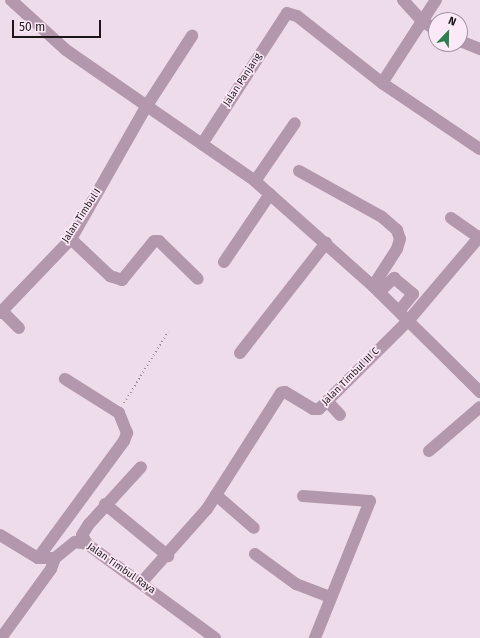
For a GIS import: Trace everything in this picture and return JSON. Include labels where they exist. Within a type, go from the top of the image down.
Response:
[{"type":"street","points":[[11,0],[66,50],[255,181],[376,289],[480,392]]},
{"type":"street","points":[[402,0],[421,20],[428,25]]},
{"type":"street","points":[[382,83],[421,20],[436,0]]},
{"type":"street","name":"Jalan Panjang","points":[[202,144],[287,13],[297,16],[382,83],[480,149]]},
{"type":"street","name":"Jalan Timbul I","points":[[1,312],[70,239],[146,106],[192,36]]},
{"type":"street","points":[[468,44],[480,49]]},
{"type":"street","points":[[255,181],[295,123]]},
{"type":"street","points":[[299,171],[382,217],[397,230],[400,239],[397,249],[376,289]]},
{"type":"street","points":[[224,262],[270,194]]},
{"type":"street","points":[[451,218],[479,237]]},
{"type":"street","name":"Jalan Timbul III C","points":[[141,583],[168,556],[216,495],[281,393],[285,392],[313,409],[319,409],[408,321],[479,237]]},
{"type":"street","points":[[70,239],[110,276],[122,280],[154,242],[159,241],[198,279]]},
{"type":"street","points":[[240,353],[326,243]]},
{"type":"street","points":[[376,289],[394,278],[413,294],[399,312]]},
{"type":"street","points":[[1,312],[19,328]]},
{"type":"street","points":[[38,558],[124,441],[127,433],[118,413],[65,379]]},
{"type":"street","points":[[327,401],[340,414]]},
{"type":"street","points":[[429,451],[480,407]]},
{"type":"street","points":[[87,544],[82,535],[105,504],[142,467]]},
{"type":"street","points":[[216,495],[254,528]]},
{"type":"street","points":[[303,496],[370,501],[330,597],[315,638]]},
{"type":"street","points":[[105,504],[168,556]]},
{"type":"street","points":[[0,536],[38,558],[55,558],[51,569],[1,638]]},
{"type":"street","name":"Jalan Timbul Raya","points":[[55,558],[75,542],[87,544],[215,638]]},
{"type":"street","points":[[255,554],[296,584],[330,597]]},
{"type":"path","points":[[118,413],[168,332]]}]
